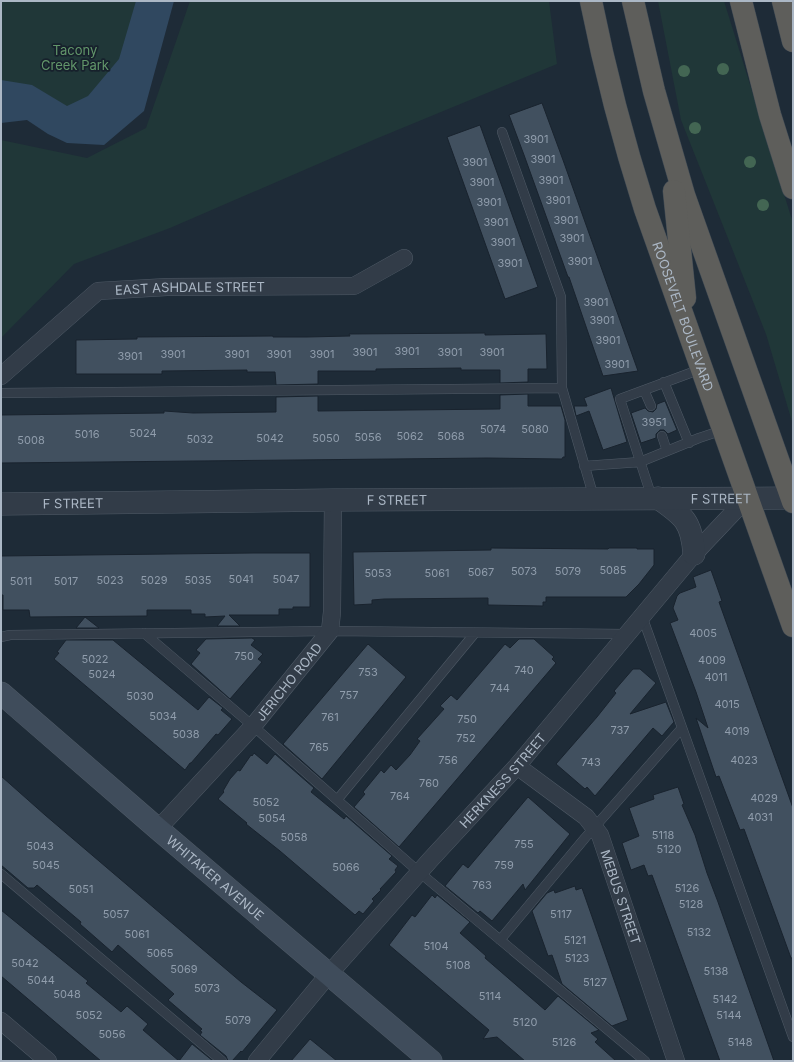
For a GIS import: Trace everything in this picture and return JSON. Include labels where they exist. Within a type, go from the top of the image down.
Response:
[{"type":"highway","name":"ROOSEVELT BOULEVARD","points":[[591,1],[600,46],[628,156],[645,209],[793,626]]},
{"type":"highway","points":[[633,1],[668,144],[684,195],[793,499]]},
{"type":"highway","points":[[740,1],[770,115],[793,188]]},
{"type":"highway","points":[[783,1],[793,41]]},
{"type":"highway","points":[[668,144],[689,335]]},
{"type":"main road","name":"WHITAKER AVENUE","points":[[1,693],[158,829],[432,1061]]},
{"type":"street","name":"EAST ASHDALE STREET","points":[[1,376],[98,291],[167,287],[354,286],[404,258]]},
{"type":"street","name":"F STREET","points":[[1,504],[594,498],[793,499]]},
{"type":"street","points":[[655,498],[676,511],[686,523],[693,537],[694,554]]},
{"type":"street","name":"HERKNESS STREET","points":[[257,1061],[329,974],[419,872],[517,766],[694,554],[747,498]]},
{"type":"street","name":"JERICHO ROAD","points":[[158,829],[253,726],[330,631],[332,612],[333,500]]},
{"type":"street","name":"MEBUS STREET","points":[[517,766],[586,818],[600,835],[676,1061]]},
{"type":"street","points":[[1,1021],[48,1061]]},
{"type":"lane","points":[[502,132],[561,297],[562,388],[594,498]]},
{"type":"lane","points":[[655,498],[640,462],[620,399],[701,369]]},
{"type":"lane","points":[[664,382],[689,442]]},
{"type":"lane","points":[[1,392],[562,388]]},
{"type":"lane","points":[[644,390],[650,406]]},
{"type":"lane","points":[[584,466],[640,462],[723,430]]},
{"type":"lane","points":[[662,436],[667,451]]},
{"type":"lane","points":[[642,616],[793,1037]]},
{"type":"lane","points":[[1,637],[10,635],[330,631],[627,634]]},
{"type":"lane","points":[[144,633],[253,726],[419,872],[645,1061]]},
{"type":"lane","points":[[337,800],[475,633]]},
{"type":"lane","points":[[500,940],[594,828],[682,728]]},
{"type":"lane","points":[[1,874],[222,1061]]},
{"type":"green space","name":"Tacony Creek Park","points":[[1,1],[158,1],[113,118],[1,107]]},
{"type":"green space","points":[[190,1],[549,1],[557,64],[378,138],[170,228],[74,264],[1,338],[1,140],[87,158],[146,128]]},
{"type":"green space","points":[[658,1],[724,1],[793,223],[793,425],[766,334],[681,120]]},
{"type":"water","points":[[136,1],[174,1],[144,111],[104,145],[67,143],[48,134],[27,120],[1,123],[1,80],[32,85],[67,106],[88,96],[119,59]]},
{"type":"building","points":[[542,103],[638,371],[603,376],[569,277],[509,115]]},
{"type":"building","points":[[480,125],[538,287],[505,299],[447,137]]},
{"type":"building","points":[[485,333],[485,335],[546,334],[547,369],[528,369],[528,382],[500,383],[500,370],[461,370],[461,368],[376,369],[376,371],[318,371],[318,384],[276,385],[275,372],[247,372],[247,370],[162,371],[162,374],[76,374],[76,340],[137,339],[137,337],[307,337],[350,336],[349,334]]},
{"type":"building","points":[[611,388],[627,442],[603,450],[589,411],[576,416],[574,406],[587,406],[584,398]]},
{"type":"building","points":[[528,394],[528,406],[561,406],[565,420],[565,457],[562,459],[487,458],[1,463],[1,415],[164,413],[164,411],[193,413],[276,412],[276,397],[318,396],[318,411],[500,409],[500,395]]},
{"type":"building","points":[[665,401],[677,430],[668,434],[664,430],[660,430],[656,434],[656,438],[641,443],[631,413],[645,408],[648,411],[653,412],[656,409],[657,404]]},
{"type":"building","points":[[491,548],[654,549],[654,565],[639,584],[626,597],[546,597],[546,602],[543,602],[543,606],[488,605],[488,598],[384,599],[372,600],[372,604],[354,605],[353,552],[491,550]]},
{"type":"building","points":[[310,553],[310,607],[279,609],[279,615],[229,615],[240,626],[217,626],[225,616],[205,617],[205,614],[191,614],[191,610],[147,610],[147,616],[30,617],[29,610],[3,610],[3,595],[1,595],[1,556]]},
{"type":"building","points":[[711,570],[722,601],[719,602],[793,808],[793,958],[791,958],[744,829],[740,830],[719,776],[716,777],[696,718],[708,728],[670,623],[678,620],[673,608],[677,596],[680,593],[696,587],[693,577]]},
{"type":"building","points":[[85,617],[99,628],[76,628]]},
{"type":"building","points":[[252,638],[255,640],[251,645],[263,654],[258,659],[262,662],[230,699],[191,664],[200,653],[196,650],[206,639]]},
{"type":"building","points":[[519,639],[534,639],[554,657],[552,659],[556,663],[399,847],[354,807],[365,794],[363,792],[381,770],[384,773],[391,765],[396,770],[410,755],[420,741],[417,739],[444,709],[440,706],[451,695],[457,700],[505,644],[510,648]]},
{"type":"building","points":[[66,640],[113,640],[198,710],[209,697],[223,708],[221,710],[232,719],[218,735],[216,734],[185,770],[54,659],[59,653],[57,652]]},
{"type":"building","points":[[368,644],[406,677],[322,779],[283,744]]},
{"type":"building","points":[[633,669],[640,669],[656,683],[630,714],[666,702],[674,722],[662,736],[653,728],[595,796],[587,787],[585,789],[556,764],[597,717],[616,693],[614,691]]},
{"type":"building","points":[[254,753],[267,764],[275,754],[314,788],[311,792],[344,819],[346,816],[392,856],[389,859],[398,866],[395,870],[396,872],[372,899],[374,901],[363,914],[359,911],[355,915],[218,799],[224,792],[223,791],[230,779],[238,770],[240,771]]},
{"type":"building","points":[[1,776],[241,982],[277,1010],[242,1052],[241,1051],[232,1061],[228,1061],[226,1056],[200,1035],[202,1032],[200,1031],[202,1029],[168,1000],[174,994],[118,945],[112,952],[80,924],[81,922],[37,885],[34,888],[28,888],[1,865]]},
{"type":"building","points":[[678,787],[684,804],[682,805],[695,835],[707,873],[774,1061],[720,1061],[652,875],[648,876],[644,865],[631,870],[622,843],[639,836],[629,808],[654,799],[653,795]]},
{"type":"building","points":[[528,797],[570,834],[525,890],[523,884],[492,921],[480,911],[478,913],[445,886],[463,864],[468,868]]},
{"type":"building","points":[[575,886],[576,890],[582,888],[628,1020],[612,1026],[562,984],[552,955],[548,956],[532,911],[547,893],[554,890],[555,893]]},
{"type":"building","points":[[432,895],[435,898],[437,895],[470,922],[460,933],[486,956],[485,958],[545,1010],[558,996],[599,1030],[591,1033],[598,1039],[595,1042],[616,1061],[525,1061],[497,1037],[483,1039],[489,1030],[389,945],[412,915],[415,917]]},
{"type":"building","points":[[1,910],[88,981],[86,983],[121,1012],[127,1006],[148,1024],[143,1030],[179,1061],[101,1061],[1,976]]},
{"type":"building","points":[[310,1039],[337,1061],[291,1061]]},
{"type":"building","points":[[192,1044],[213,1061],[179,1061]]}]
